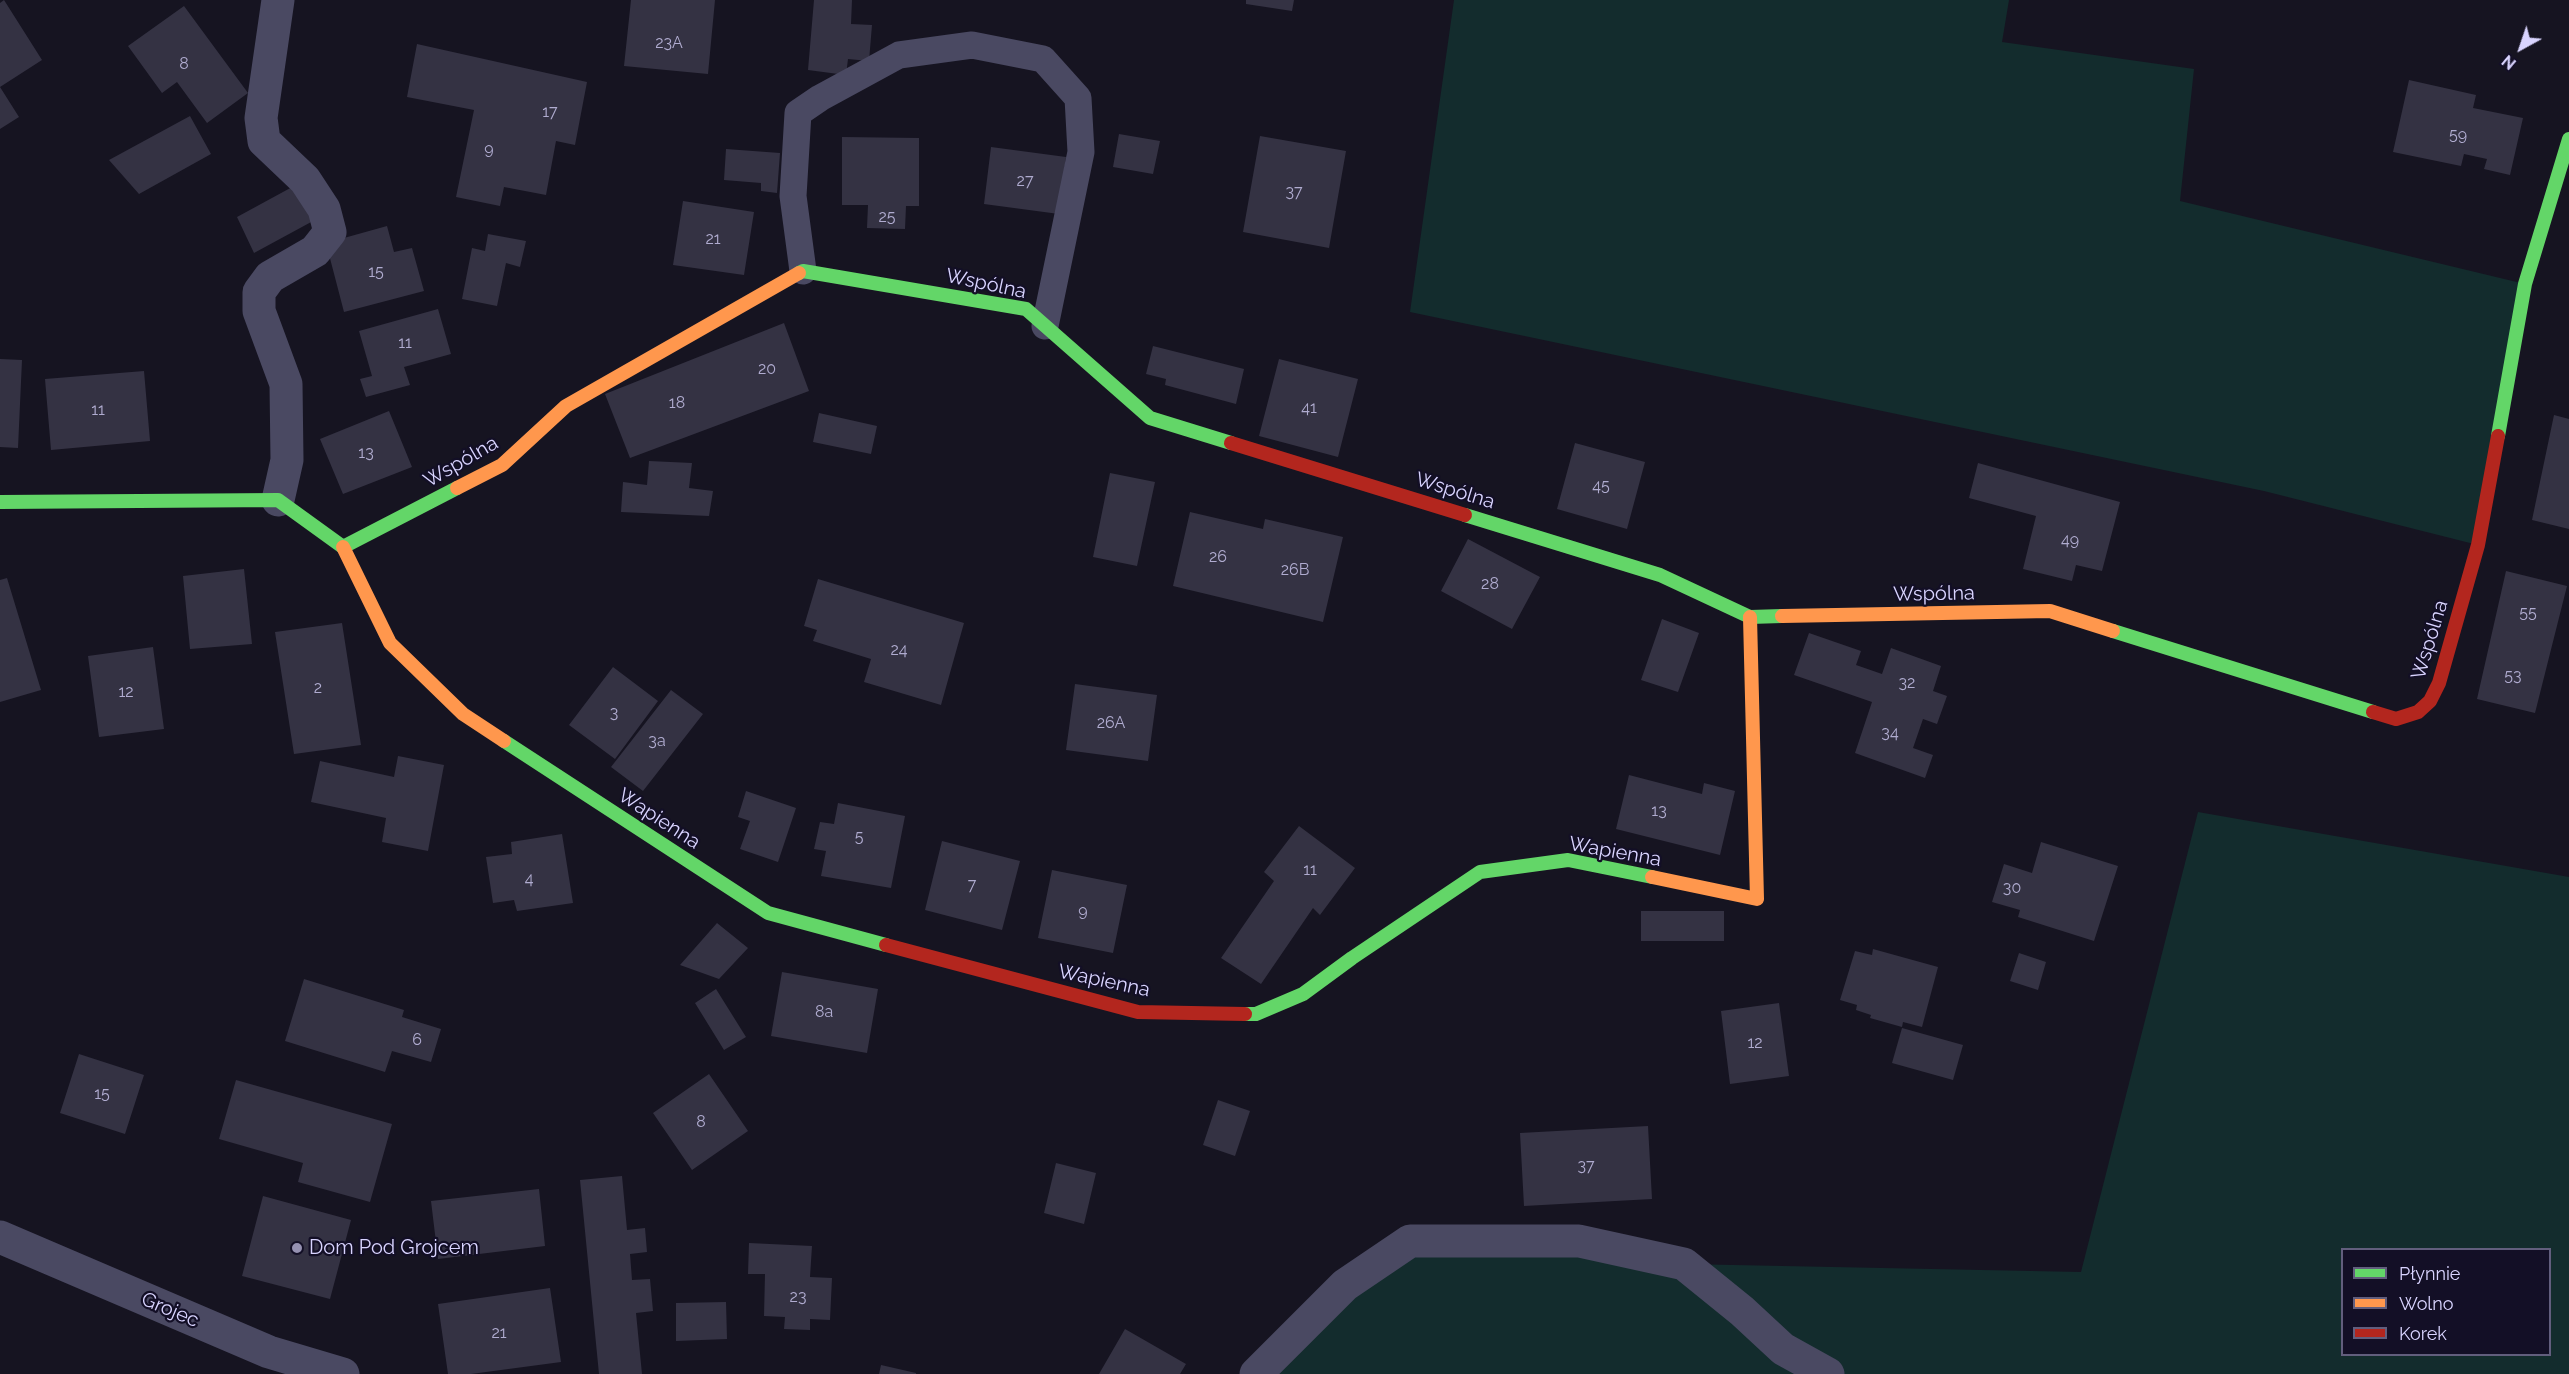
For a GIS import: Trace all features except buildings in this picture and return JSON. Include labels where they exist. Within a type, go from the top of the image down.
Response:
[{"type":"street","points":[[278,0],[261,118],[264,141],[305,180],[324,209],[330,232],[315,251],[270,277],[259,292],[259,311],[286,384],[287,460],[278,500]]},
{"type":"street","name":"Wspólna","points":[[343,547],[502,465],[566,406],[803,271],[1026,309],[1150,418],[1660,575],[1750,617],[2050,611],[2396,719],[2418,712],[2430,701],[2439,683],[2478,545],[2525,284],[2569,139]]},
{"type":"street","points":[[0,501],[278,500],[343,547]]},
{"type":"street","name":"Wapienna","points":[[343,547],[390,643],[463,714],[768,913],[1137,1012],[1256,1014],[1303,994],[1352,958],[1480,872],[1568,860],[1756,899],[1750,617]]},
{"type":"street","name":"Grojec","points":[[0,1237],[269,1352],[343,1374]]},
{"type":"street","points":[[1256,1374],[1345,1285],[1410,1241],[1579,1241],[1684,1264],[1742,1311],[1783,1350],[1828,1374]]},
{"type":"lane","points":[[803,271],[793,196],[798,114],[820,99],[899,55],[972,45],[1043,59],[1078,98],[1081,152],[1045,326]]},
{"type":"green space","points":[[1454,0],[2009,0],[2002,42],[2194,69],[2180,201],[2525,284],[2478,545],[2264,491],[1410,312]]},
{"type":"green space","points":[[2198,812],[2569,877],[2569,1374],[1256,1374],[1410,1241],[1684,1264],[2081,1272]]},
{"type":"traffic: fast","points":[[2498,436],[2525,284],[2569,139]]},
{"type":"traffic: fast","points":[[799,273],[803,271],[1026,309],[1150,418],[1231,443]]},
{"type":"traffic: fast","points":[[0,502],[278,500],[343,547],[457,488]]},
{"type":"traffic: fast","points":[[1465,515],[1660,575],[1750,617],[1782,616]]},
{"type":"traffic: fast","points":[[2113,631],[2373,712]]},
{"type":"traffic: fast","points":[[504,741],[768,913],[886,945]]},
{"type":"traffic: fast","points":[[1245,1014],[1256,1014],[1303,994],[1352,958],[1480,872],[1568,860],[1652,877]]},
{"type":"traffic: slow","points":[[457,488],[502,465],[566,406],[799,273]]},
{"type":"traffic: slow","points":[[343,547],[390,643],[463,714],[504,741]]},
{"type":"traffic: slow","points":[[1782,616],[2050,611],[2113,631]]},
{"type":"traffic: slow","points":[[1652,877],[1757,899],[1750,617]]},
{"type":"traffic: jam","points":[[2373,712],[2396,719],[2418,712],[2430,701],[2439,683],[2478,545],[2498,436]]},
{"type":"traffic: jam","points":[[1231,443],[1465,515]]},
{"type":"traffic: jam","points":[[886,945],[1138,1012],[1245,1014]]},
{"type":"place","name":"Dom Pod Grojcem","points":[[297,1248]]}]
